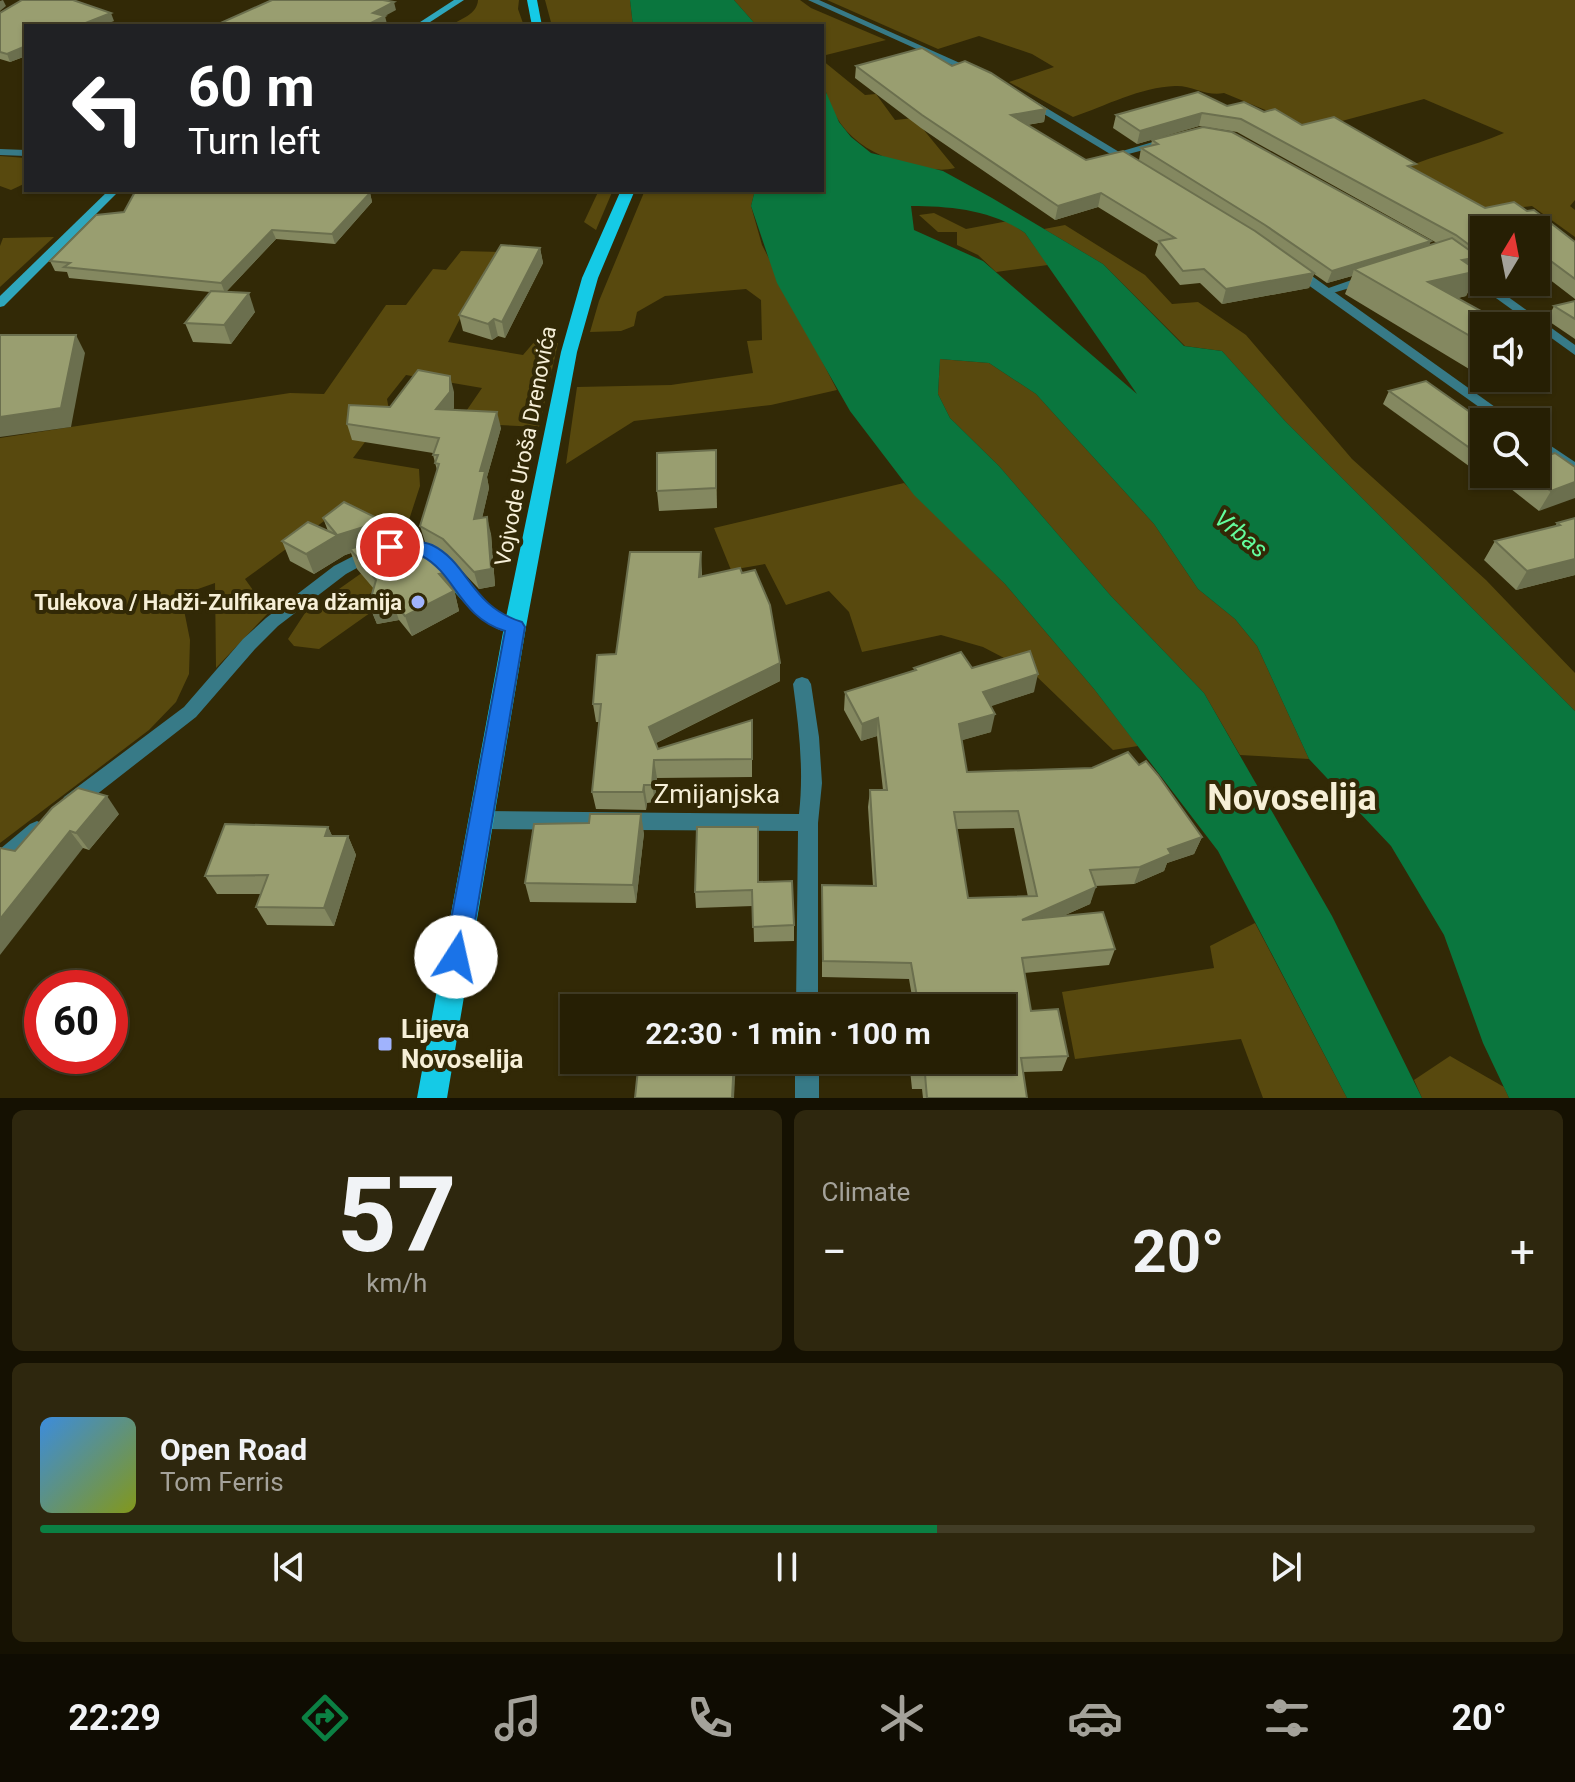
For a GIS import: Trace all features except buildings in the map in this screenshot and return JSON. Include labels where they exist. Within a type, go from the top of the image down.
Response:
[{"type":"main road","points":[[421,24],[460,0]]},
{"type":"main road","points":[[532,0],[537,24]]},
{"type":"main road","points":[[0,303],[113,192]]},
{"type":"main road","name":"Vojvode Uroša Drenovića","points":[[432,1098],[515,627],[573,335],[590,278],[627,192]]},
{"type":"street","points":[[812,0],[984,76]]},
{"type":"street","points":[[1012,91],[1143,169]]},
{"type":"street","points":[[1117,154],[1182,136]]},
{"type":"street","points":[[0,152],[24,153]]},
{"type":"street","points":[[1444,255],[1575,351]]},
{"type":"street","points":[[1279,258],[1489,408]]},
{"type":"street","points":[[1326,291],[1385,273]]},
{"type":"street","points":[[1550,451],[1575,469]]},
{"type":"street","points":[[0,861],[190,712],[272,622],[340,570],[363,557],[398,547],[427,550],[443,564],[478,608],[495,621],[515,627]]},
{"type":"street","name":"Zmijanjska","points":[[802,684],[812,783],[808,823],[807,994]]},
{"type":"street","name":"Zmijanjska","points":[[481,820],[808,823]]},
{"type":"street","points":[[807,1074],[807,1098]]},
{"type":"shaded area","points":[[478,0],[519,0],[518,9],[523,24],[453,24],[472,13]]},
{"type":"shaded area","points":[[545,0],[630,0],[633,24],[551,24]]},
{"type":"shaded area","points":[[734,0],[800,0],[811,8],[886,40],[824,56],[824,24],[755,24]]},
{"type":"shaded area","points":[[827,0],[1575,0],[1575,200],[1570,206],[1575,210],[1575,237],[1550,216],[1532,206],[1478,212],[1405,168],[1504,133],[1424,99],[1312,129],[1224,93],[1175,86],[1136,93],[1073,117],[1009,82],[1054,67],[1032,54],[979,36],[938,49]]},
{"type":"shaded area","points":[[824,62],[865,95],[876,94],[895,120],[914,118],[955,168],[944,170],[912,165],[874,152],[846,130],[828,99]]},
{"type":"shaded area","points":[[0,156],[24,158],[24,184],[11,190],[0,186]]},
{"type":"shaded area","points":[[598,192],[612,192],[596,230],[584,222]]},
{"type":"shaded area","points":[[644,192],[754,192],[751,206],[762,245],[837,390],[771,405],[634,421],[566,464],[577,387],[671,385],[753,373],[747,341],[762,340],[761,300],[746,289],[665,296],[637,312],[634,326],[621,331],[590,332],[599,301]]},
{"type":"shaded area","points":[[934,213],[966,229],[1008,221],[1025,233],[1048,265],[996,272],[978,255],[957,245],[957,232],[938,232],[919,215]]},
{"type":"shaded area","points":[[1065,225],[1145,275],[1172,304],[1198,302],[1246,335],[1352,459],[1486,580],[1575,673],[1575,711],[1285,421],[1222,351],[1185,346],[1103,264],[1044,229]]},
{"type":"shaded area","points":[[54,237],[0,287],[0,246],[3,238]]},
{"type":"shaded area","points":[[461,251],[502,252],[468,303],[448,342],[523,355],[535,341],[558,343],[539,427],[458,423],[482,388],[406,375],[387,399],[389,410],[353,458],[419,469],[420,486],[408,523],[335,513],[245,579],[269,612],[216,668],[215,583],[161,602],[184,610],[190,640],[189,674],[176,702],[149,730],[0,843],[0,438],[290,393],[324,394],[386,305],[406,305],[433,269],[446,270]]},
{"type":"shaded area","points":[[940,359],[989,363],[1036,394],[1154,524],[1198,589],[1235,619],[1257,646],[1309,759],[1240,755],[1204,693],[1111,596],[999,466],[950,418],[938,394]]},
{"type":"shaded area","points":[[904,483],[1005,584],[1138,746],[1113,750],[1033,673],[983,647],[941,635],[862,652],[849,612],[829,591],[786,605],[765,564],[731,570],[714,528]]},
{"type":"shaded area","points":[[373,565],[396,579],[366,596],[377,608],[319,649],[294,646],[288,639],[305,613]]},
{"type":"shaded area","points":[[1255,923],[1347,1098],[1263,1098],[1241,1039],[1075,1059],[1062,992],[1214,968],[1210,946]]},
{"type":"shaded area","points":[[1450,1056],[1504,1087],[1509,1098],[1422,1098],[1414,1080]]},
{"type":"water","points":[[630,0],[734,0],[755,24],[633,24]]},
{"type":"water","name":"Vrbas","points":[[824,88],[839,122],[851,137],[871,153],[943,171],[992,198],[1103,264],[1184,346],[1222,351],[1285,421],[1575,711],[1575,1098],[1509,1098],[1483,1043],[1444,935],[1391,846],[1309,759],[1257,646],[1235,619],[1198,589],[1154,524],[1036,394],[989,363],[940,359],[938,394],[950,418],[999,466],[1111,596],[1204,693],[1332,916],[1422,1098],[1347,1098],[1218,851],[1094,689],[1005,584],[914,495],[850,411],[777,283],[751,206],[754,192],[824,192]],"holes":[[[911,206],[956,208],[999,219],[1025,233],[1137,394],[983,261],[914,230]]]},
{"type":"place","name":"Tulekova / Hadži-Zulfikareva džamija","points":[[418,602]]},
{"type":"place","name":"Lijeva Novoselija","points":[[385,1044]]},
{"type":"district","name":"Novoselija","points":[[1292,797]]},
{"type":"route","points":[[390,547],[427,550],[443,564],[478,608],[495,621],[515,627],[456,957]]}]
